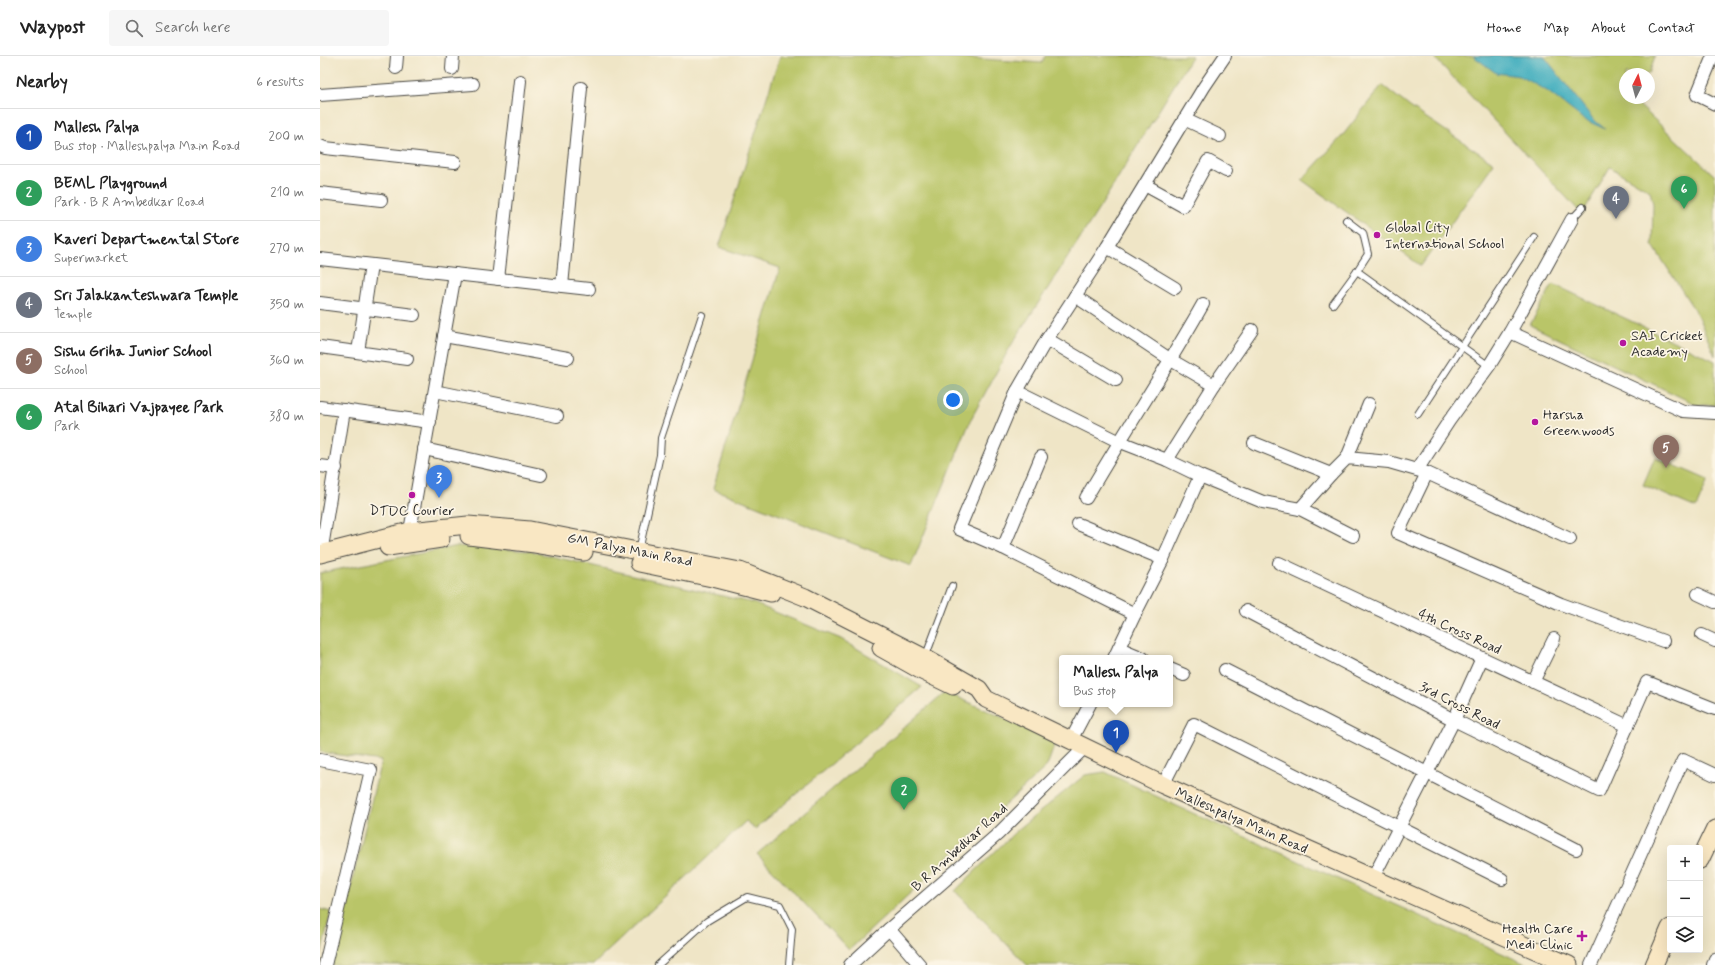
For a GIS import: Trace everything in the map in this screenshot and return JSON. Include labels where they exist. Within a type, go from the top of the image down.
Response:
[{"type":"main road","name":"GM Palya Main Road","points":[[320,556],[410,531],[468,525],[530,530],[637,556],[740,571],[805,597],[925,658]]},
{"type":"main road","points":[[320,556],[470,536],[637,556],[770,593],[801,606],[854,633],[922,671],[975,697],[986,699]]},
{"type":"main road","name":"Malleshpalya Main Road","points":[[925,658],[979,689],[986,699],[1163,785],[1569,965]]},
{"type":"main road","points":[[1703,854],[1715,829]]},
{"type":"main road","points":[[1654,965],[1667,935]]},
{"type":"street","points":[[452,69],[453,56]]},
{"type":"street","points":[[1135,614],[1003,548],[959,529],[1017,391],[1046,339],[1107,247],[1184,119],[1225,56]]},
{"type":"street","points":[[1713,56],[1697,95],[1715,104]]},
{"type":"street","points":[[1703,98],[1715,70]]},
{"type":"street","points":[[498,279],[520,82]]},
{"type":"street","points":[[320,95],[473,84]]},
{"type":"street","points":[[562,286],[581,88]]},
{"type":"street","points":[[1184,119],[1220,136]]},
{"type":"street","points":[[320,146],[325,148],[456,162]]},
{"type":"street","points":[[1144,185],[1183,206],[1208,161],[1226,172]]},
{"type":"street","points":[[320,193],[380,200]]},
{"type":"street","points":[[1572,219],[1510,332],[1489,366],[1449,421],[1422,471],[1398,533],[1561,604],[1663,641]]},
{"type":"street","points":[[1107,247],[1174,288]]},
{"type":"street","points":[[320,259],[589,289]]},
{"type":"street","points":[[358,352],[371,265]]},
{"type":"street","points":[[410,531],[455,274]]},
{"type":"street","points":[[1075,296],[1171,360],[1214,385]]},
{"type":"street","points":[[320,303],[414,315]]},
{"type":"street","points":[[1086,498],[1118,441],[1171,360],[1203,304]]},
{"type":"street","points":[[1167,460],[1214,385],[1252,330]]},
{"type":"street","points":[[1510,332],[1683,411],[1715,413]]},
{"type":"street","points":[[444,336],[568,358]]},
{"type":"street","points":[[1046,339],[1116,380]]},
{"type":"street","points":[[320,347],[408,359]]},
{"type":"street","points":[[1017,391],[1118,441],[1167,460],[1200,476],[1263,502],[1300,509],[1353,536]]},
{"type":"street","points":[[435,392],[557,416]]},
{"type":"street","points":[[1300,509],[1347,458],[1369,404]]},
{"type":"street","points":[[320,407],[430,422]]},
{"type":"street","points":[[320,556],[336,468],[344,410]]},
{"type":"street","points":[[1254,443],[1331,474]]},
{"type":"street","points":[[424,449],[541,475]]},
{"type":"street","points":[[1003,548],[1041,457]]},
{"type":"street","points":[[1347,458],[1389,462],[1422,471],[1570,539]]},
{"type":"street","points":[[320,466],[336,468]]},
{"type":"street","points":[[1127,655],[1116,653],[1163,559],[1200,476]]},
{"type":"street","points":[[1078,524],[1163,559]]},
{"type":"street","name":"4th Cross Road","points":[[1280,563],[1628,726]]},
{"type":"street","points":[[1698,594],[1715,602]]},
{"type":"street","name":"3rd Cross Road","points":[[1246,611],[1454,720],[1599,791],[1628,726]]},
{"type":"street","points":[[1702,635],[1715,641]]},
{"type":"street","points":[[1534,682],[1554,639]]},
{"type":"street","points":[[1373,878],[1454,720],[1482,658]]},
{"type":"street","points":[[1173,670],[1184,675]]},
{"type":"street","points":[[1225,670],[1576,849]]},
{"type":"street","points":[[1628,726],[1647,682],[1715,709]]},
{"type":"street","name":"B R Ambedkar Road","points":[[850,965],[998,834],[1078,744],[1089,707]]},
{"type":"street","points":[[1163,785],[1194,724],[1502,879]]},
{"type":"street","points":[[320,760],[371,770],[325,965]]},
{"type":"street","points":[[1591,965],[1682,760],[1715,775]]},
{"type":"street","points":[[889,929],[920,965]]},
{"type":"street","points":[[1713,965],[1715,960]]},
{"type":"lane","points":[[1572,219],[1583,207]]},
{"type":"lane","points":[[1333,304],[1368,254],[1363,233],[1346,220]]},
{"type":"lane","points":[[1418,414],[1534,237]]},
{"type":"lane","points":[[1357,271],[1489,366]]},
{"type":"lane","points":[[637,556],[660,455],[660,438],[702,315]]},
{"type":"lane","points":[[925,658],[952,586]]},
{"type":"lane","points":[[658,965],[707,921],[747,897],[780,906],[792,929],[789,965]]},
{"type":"green space","points":[[780,56],[937,56],[1042,63],[1045,56],[1192,56],[1102,204],[1010,347],[971,419],[911,566],[713,489],[780,268],[719,247]]},
{"type":"green space","points":[[1433,56],[1655,56],[1651,68],[1619,68],[1619,104],[1639,104],[1715,176],[1715,356],[1697,314],[1652,244],[1653,204],[1650,191],[1610,167],[1582,214]]},
{"type":"green space","points":[[1382,85],[1410,107],[1494,163],[1421,266],[1302,180],[1343,135]]},
{"type":"green space","name":"SAI Cricket Academy","points":[[1553,284],[1715,361],[1715,405],[1697,405],[1530,325]]},
{"type":"green space","points":[[1655,457],[1708,480],[1696,508],[1643,485]]},
{"type":"green space","points":[[458,546],[529,551],[753,603],[841,639],[922,687],[755,829],[746,821],[593,965],[332,965],[381,761],[320,752],[320,573]]},
{"type":"green space","points":[[945,692],[1056,741],[1047,766],[849,950],[757,854]]},
{"type":"green space","points":[[1105,772],[1528,965],[1027,965],[955,891],[1015,832],[1085,775]]},
{"type":"green space","points":[[320,909],[331,912],[320,958]]},
{"type":"water","points":[[1473,56],[1544,56],[1593,119],[1605,129],[1583,119],[1547,91],[1519,76],[1496,73]]},
{"type":"place","name":"Atal Bihari Vajpayee Park","points":[[1684,209]]},
{"type":"place","name":"Sri Jalakanteshwara Temple","points":[[1616,219]]},
{"type":"place","name":"Global City International School","points":[[1377,235]]},
{"type":"place","name":"SAI Cricket Academy","points":[[1623,343]]},
{"type":"place","name":"Harsha Greenwoods","points":[[1535,422]]},
{"type":"place","name":"Sishu Griha Junior School","points":[[1666,468]]},
{"type":"place","name":"DTDC Courier","points":[[412,495]]},
{"type":"place","name":"Kaveri Departmental Store","points":[[439,498]]},
{"type":"place","name":"Mallesh Palya","points":[[1116,753]]},
{"type":"place","name":"BEML Playground","points":[[904,810]]},
{"type":"place","name":"Health Care Medi Clinic","points":[[1582,936]]}]
